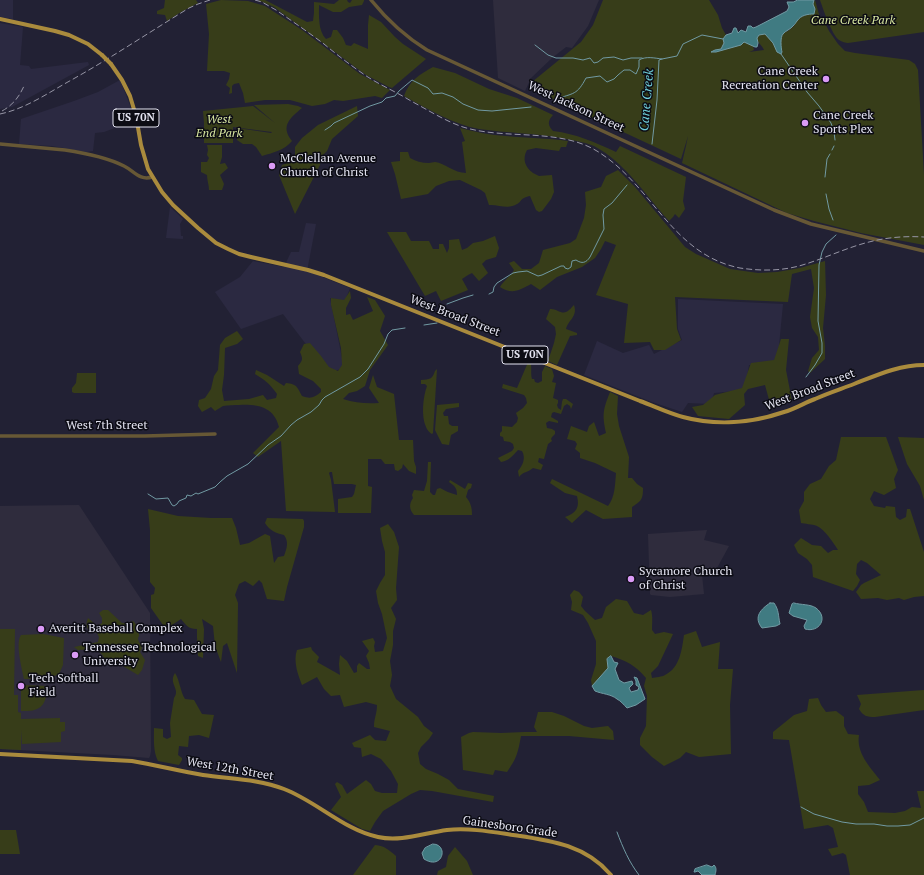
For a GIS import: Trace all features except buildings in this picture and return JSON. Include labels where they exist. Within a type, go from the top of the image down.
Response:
[{"type":"main road","name":"US 70N","points":[[0,20],[55,30],[69,35],[88,44],[111,64],[122,80],[130,96],[136,116],[144,156],[152,177]]},
{"type":"main road","name":"West Broad Street","points":[[152,177],[162,192],[178,210],[198,228],[216,243],[239,254],[301,268],[324,275],[683,417],[709,422],[739,422],[771,417],[886,371],[902,367],[924,365]]},
{"type":"main road","name":"West 12th Street","points":[[0,754],[132,761],[206,775],[258,782],[285,790],[308,800],[345,824],[379,838],[410,837],[445,830]]},
{"type":"main road","name":"Gainesboro Grade","points":[[445,830],[474,830],[555,841],[589,856],[602,864],[611,875]]},
{"type":"street","name":"West Jackson Street","points":[[371,0],[382,14],[413,41],[427,50],[768,207],[811,224],[924,251]]},
{"type":"street","points":[[0,144],[65,150],[79,153],[108,160],[124,166],[142,178],[147,179],[152,177]]},
{"type":"street","name":"West 7th Street","points":[[0,436],[138,436],[215,434]]},
{"type":"shaded area","points":[[0,0],[13,0],[13,19],[0,17]]},
{"type":"shaded area","points":[[493,0],[599,0],[588,26],[572,48],[566,47],[552,58],[531,78],[525,91],[498,78]]},
{"type":"shaded area","points":[[814,0],[814,14],[800,17],[792,27],[782,35],[781,54],[777,52],[773,43],[765,34],[759,35],[757,38],[757,47],[744,42],[741,45],[711,52],[721,49],[724,43],[723,39],[726,35],[732,33],[734,28],[736,28],[738,33],[741,30],[746,32],[748,26],[753,28],[756,27],[787,11],[789,7],[787,2]]},
{"type":"shaded area","points":[[0,23],[23,27],[20,65],[29,66],[31,69],[88,62],[89,65],[12,107],[0,109]]},
{"type":"shaded area","points":[[120,80],[131,108],[126,110],[128,117],[120,119],[120,126],[104,132],[95,133],[93,151],[86,152],[52,146],[19,144],[21,119],[98,92]]},
{"type":"shaded area","points":[[170,207],[183,219],[180,224],[181,236],[183,236],[183,239],[166,238]]},
{"type":"shaded area","points":[[306,223],[316,224],[307,271],[350,288],[345,301],[330,298],[344,368],[328,373],[283,314],[241,329],[215,292],[240,277],[253,261],[284,267],[291,252],[299,252]]},
{"type":"shaded area","points":[[678,299],[783,304],[777,366],[749,365],[745,390],[714,393],[711,404],[688,403],[682,412],[652,402],[584,375],[597,341],[623,353],[649,345],[654,354],[682,340],[678,329]]},
{"type":"shaded area","name":"Tennessee Technological University","points":[[79,505],[150,613],[151,751],[149,758],[0,749],[0,506]]},
{"type":"shaded area","points":[[707,530],[704,540],[729,546],[717,568],[716,573],[702,575],[704,594],[670,597],[651,595],[648,534]]},
{"type":"shaded area","points":[[770,603],[774,603],[778,610],[780,624],[762,628],[759,624],[758,617],[761,611]]},
{"type":"shaded area","points":[[794,603],[816,608],[822,616],[821,624],[814,629],[805,629],[804,626],[807,620],[793,616],[789,613],[792,604]]},
{"type":"shaded area","points":[[611,656],[614,662],[618,663],[615,669],[619,680],[624,683],[632,681],[633,684],[629,688],[631,692],[638,690],[639,687],[636,685],[634,677],[637,678],[645,699],[636,705],[627,708],[615,697],[595,691],[592,686],[608,668],[607,659]]},
{"type":"shaded area","points":[[433,844],[438,845],[441,848],[442,856],[436,862],[430,862],[424,859],[422,853],[425,848]]},
{"type":"shaded area","points":[[707,865],[712,867],[714,865],[715,866],[715,875],[702,875],[698,871],[694,872],[695,869]]},
{"type":"green space","points":[[165,0],[196,0],[198,3],[167,21],[165,15],[157,14],[157,11],[164,8]]},
{"type":"green space","points":[[221,0],[248,1],[265,6],[302,30],[360,74],[390,90],[382,98],[375,96],[343,101],[334,100],[325,104],[312,106],[290,100],[265,100],[245,103],[239,83],[232,86],[232,93],[229,94],[230,88],[226,85],[230,73],[224,71],[207,71],[209,34],[206,4]]},
{"type":"green space","points":[[258,0],[265,0],[307,22],[313,21],[314,2],[334,4],[339,0],[347,0],[350,3],[352,0],[364,0],[362,5],[349,7],[341,12],[333,12],[319,5],[320,28],[323,36],[326,39],[331,37],[333,30],[337,30],[346,45],[351,46],[354,43],[368,49],[369,15],[381,22],[403,44],[426,59],[392,88],[389,87],[366,75],[274,7]]},
{"type":"green space","name":"Cane Creek Sports Plex","points":[[603,0],[709,0],[718,15],[726,35],[723,39],[724,43],[721,49],[712,52],[741,45],[744,42],[753,46],[754,50],[749,52],[764,50],[757,39],[759,35],[765,34],[773,43],[781,38],[783,33],[794,26],[796,21],[808,14],[815,0],[820,18],[822,17],[829,31],[845,51],[909,60],[915,64],[918,70],[924,175],[924,245],[861,233],[787,213],[682,163],[688,136],[681,159],[529,88],[532,82],[581,42],[593,25]]},
{"type":"green space","name":"Cane Creek Park","points":[[820,0],[924,0],[924,32],[848,43],[844,42],[836,37],[828,22]]},
{"type":"green space","points":[[433,67],[455,73],[489,89],[517,98],[553,115],[549,123],[553,131],[578,136],[616,152],[620,146],[686,177],[683,201],[685,209],[679,218],[675,214],[669,221],[616,161],[594,146],[578,141],[551,136],[469,127],[440,116],[404,96],[409,86],[416,78]]},
{"type":"green space","name":"West End Park","points":[[288,104],[302,108],[290,119],[288,123],[288,136],[292,141],[286,147],[278,151],[262,156],[252,144],[243,144],[237,140],[237,128],[272,132],[233,127],[233,143],[204,143],[203,111],[253,106],[275,123],[254,105]]},
{"type":"green space","points":[[357,106],[358,116],[332,139],[327,151],[321,157],[320,165],[295,214],[279,175],[282,165],[292,161],[295,156],[295,147],[302,138],[318,125]]},
{"type":"green space","points":[[460,128],[495,135],[568,141],[566,147],[561,147],[559,151],[536,148],[527,150],[525,153],[525,163],[533,173],[539,176],[552,175],[554,192],[551,199],[542,211],[539,212],[536,210],[530,196],[510,207],[489,205],[485,193],[460,180],[449,181],[436,186],[428,194],[401,199],[391,162],[400,161],[400,152],[408,152],[410,158],[416,161],[426,163],[435,162],[462,173],[466,173],[462,142],[465,141]]},
{"type":"green space","points":[[207,145],[222,145],[222,157],[220,164],[225,163],[228,168],[220,175],[224,184],[222,190],[209,190],[207,175],[201,172],[201,162],[207,162],[209,158],[207,155]]},
{"type":"green space","points":[[618,170],[635,187],[685,247],[696,254],[730,269],[758,273],[777,272],[800,268],[825,261],[826,295],[823,328],[825,359],[810,373],[808,371],[812,358],[819,350],[818,337],[812,328],[810,317],[814,288],[811,269],[792,274],[788,302],[675,297],[677,329],[681,340],[665,350],[654,350],[650,342],[624,343],[628,304],[596,295],[616,245],[605,241],[595,258],[582,267],[557,277],[540,290],[531,284],[516,291],[509,291],[500,287],[514,270],[509,263],[514,261],[522,269],[531,269],[539,263],[543,250],[570,243],[576,239],[584,218],[586,205],[585,192],[601,187],[606,176]]},
{"type":"green space","points":[[387,232],[406,232],[411,241],[429,241],[433,249],[439,249],[439,244],[443,244],[447,253],[449,248],[449,240],[459,239],[462,250],[473,243],[495,236],[499,248],[496,257],[486,260],[482,264],[488,273],[479,281],[472,273],[468,275],[462,279],[468,290],[441,301],[436,291],[425,296]]},
{"type":"green space","points":[[350,291],[351,298],[346,308],[346,315],[350,314],[353,320],[373,311],[367,297],[375,300],[385,316],[380,331],[388,345],[370,370],[365,386],[357,391],[349,393],[343,399],[361,403],[379,403],[369,388],[373,375],[377,387],[394,394],[399,440],[413,440],[416,474],[409,471],[403,464],[402,468],[398,471],[395,470],[394,464],[385,464],[381,459],[368,459],[368,486],[372,487],[371,513],[338,513],[338,499],[352,497],[356,485],[334,484],[332,472],[329,473],[335,512],[286,511],[281,441],[258,457],[253,453],[279,427],[277,420],[269,411],[253,405],[223,406],[215,411],[211,407],[202,412],[198,406],[199,400],[205,398],[211,389],[214,376],[218,370],[220,345],[225,338],[237,331],[243,339],[237,344],[225,348],[222,390],[224,401],[249,399],[263,395],[267,400],[276,398],[277,394],[265,380],[255,374],[256,370],[284,386],[286,383],[295,385],[302,396],[314,397],[319,394],[321,389],[313,381],[299,374],[298,366],[302,359],[300,352],[304,344],[310,343],[329,367],[338,371],[342,365],[341,348],[331,305],[331,298],[344,300]]},
{"type":"green space","points":[[574,305],[575,313],[566,329],[577,333],[577,335],[570,336],[557,365],[548,361],[556,334],[555,327],[546,319],[550,309],[566,312]]},
{"type":"green space","points":[[781,339],[789,339],[786,370],[792,401],[771,407],[765,385],[748,389],[744,394],[745,405],[729,419],[698,416],[692,407],[703,405],[715,395],[742,388],[751,363],[774,360]]},
{"type":"green space","points":[[529,360],[531,364],[532,379],[534,379],[535,382],[538,383],[542,381],[542,372],[545,366],[552,369],[554,376],[552,382],[556,383],[553,398],[558,400],[558,408],[561,410],[563,399],[566,399],[573,404],[571,409],[567,404],[564,406],[561,414],[554,412],[552,413],[551,417],[558,421],[558,423],[549,421],[546,423],[547,428],[555,431],[555,434],[551,439],[552,441],[548,444],[544,459],[539,458],[538,462],[543,465],[541,470],[533,468],[519,477],[518,471],[524,456],[522,451],[518,450],[509,459],[501,462],[498,458],[512,451],[514,448],[513,444],[504,441],[503,437],[500,436],[500,433],[502,431],[502,426],[512,427],[517,422],[518,418],[516,413],[527,403],[524,395],[502,388],[503,384],[517,388]]},
{"type":"green space","points":[[437,369],[432,434],[429,432],[424,423],[423,406],[427,386],[425,384],[421,384],[421,380],[433,376]]},
{"type":"green space","points":[[77,373],[96,373],[96,393],[72,392],[72,388],[76,383]]},
{"type":"green space","points":[[610,392],[618,396],[617,414],[619,426],[629,457],[628,478],[632,478],[643,488],[643,495],[639,502],[632,507],[632,517],[603,519],[586,510],[572,523],[565,517],[572,514],[576,510],[578,504],[577,496],[565,493],[550,483],[552,479],[608,506],[613,495],[616,473],[580,458],[580,453],[575,449],[577,444],[575,441],[567,439],[571,426],[587,432],[589,426],[594,422],[599,436],[606,433],[604,412]]},
{"type":"green space","points":[[459,403],[459,407],[446,409],[443,413],[444,416],[448,416],[449,424],[452,426],[458,426],[458,431],[451,435],[449,445],[442,444],[435,430],[437,405]]},
{"type":"green space","points":[[841,437],[886,437],[898,470],[894,479],[896,488],[884,495],[874,491],[870,499],[874,506],[885,508],[886,506],[895,507],[896,517],[900,520],[906,517],[907,509],[910,509],[924,552],[924,596],[904,600],[899,598],[887,600],[878,598],[861,599],[856,592],[861,585],[881,575],[867,563],[861,560],[857,564],[856,574],[860,580],[853,591],[813,577],[812,565],[807,559],[798,553],[794,545],[801,538],[812,545],[821,546],[828,553],[833,550],[838,550],[823,530],[815,525],[801,523],[799,510],[804,501],[804,492],[810,484],[821,479],[829,466],[836,460]]},
{"type":"green space","points":[[898,437],[924,438],[924,500],[920,486],[907,464]]},
{"type":"green space","points":[[428,462],[431,462],[430,492],[433,495],[435,495],[437,489],[440,488],[457,495],[455,487],[449,482],[450,480],[465,489],[468,483],[472,484],[466,497],[471,506],[472,515],[414,515],[410,506],[413,498],[412,495],[414,490],[424,491],[427,481]]},
{"type":"green space","points":[[148,509],[178,516],[232,518],[240,545],[249,543],[265,534],[270,536],[274,563],[278,557],[284,556],[287,543],[284,535],[273,531],[267,526],[265,523],[267,518],[303,519],[304,527],[284,601],[267,599],[262,583],[259,580],[253,586],[245,581],[239,584],[235,595],[238,603],[237,673],[227,643],[223,646],[221,662],[215,646],[213,626],[202,619],[204,629],[203,658],[198,656],[197,629],[189,627],[181,619],[172,625],[163,625],[151,608],[151,595],[154,594],[155,588],[150,582],[150,530]]},
{"type":"green space","points":[[388,524],[394,532],[399,547],[396,588],[397,600],[391,608],[396,619],[393,631],[393,645],[390,661],[392,675],[390,686],[396,699],[418,717],[424,726],[433,733],[418,753],[420,764],[426,769],[449,780],[458,789],[494,796],[493,802],[420,790],[383,811],[370,831],[362,829],[331,810],[341,797],[335,784],[337,782],[342,785],[347,794],[366,780],[371,784],[375,791],[382,793],[397,793],[398,784],[391,771],[381,759],[371,754],[362,757],[361,748],[354,747],[352,743],[370,735],[375,740],[386,741],[390,731],[374,727],[377,705],[366,702],[344,707],[340,695],[331,696],[324,689],[317,677],[302,685],[296,663],[296,654],[297,650],[311,647],[319,657],[317,662],[340,675],[340,655],[347,661],[354,673],[357,672],[357,666],[359,663],[367,669],[370,669],[366,656],[369,651],[362,641],[373,638],[375,642],[375,652],[383,651],[387,638],[376,591],[385,575],[385,552],[380,528]]},
{"type":"green space","points":[[574,590],[579,592],[583,597],[581,606],[595,620],[602,618],[606,607],[616,599],[627,601],[634,613],[643,615],[651,610],[652,630],[655,634],[664,632],[673,634],[658,666],[651,673],[652,678],[664,676],[674,668],[679,658],[684,635],[696,631],[702,647],[720,642],[718,669],[733,669],[730,705],[731,754],[699,757],[686,752],[680,758],[664,766],[640,745],[640,738],[646,726],[647,696],[644,686],[646,678],[630,664],[611,656],[607,659],[608,668],[592,686],[591,680],[596,664],[596,641],[583,615],[571,610],[572,602],[570,595]]},
{"type":"green space","points":[[103,610],[108,610],[122,623],[129,623],[133,621],[137,626],[139,634],[138,639],[142,648],[140,652],[145,660],[142,670],[138,675],[116,662],[98,663],[104,658],[97,651],[78,650],[74,647],[98,642],[99,637],[97,633],[89,631],[87,623],[88,618],[96,625],[102,623],[102,618],[99,613]]},
{"type":"green space","points":[[0,629],[15,629],[14,695],[18,695],[18,712],[21,713],[21,719],[60,718],[60,722],[65,722],[65,731],[61,732],[61,742],[22,744],[21,730],[21,750],[0,749]]},
{"type":"green space","name":"Averitt Baseball Complex","points":[[43,634],[64,638],[63,665],[59,674],[50,678],[24,679],[19,639],[21,635]]},
{"type":"green space","points":[[175,673],[185,699],[194,700],[202,714],[214,715],[209,738],[199,735],[189,736],[188,747],[179,746],[178,755],[182,758],[182,760],[179,765],[158,761],[154,745],[154,728],[163,729],[163,737],[167,739],[171,737],[170,723],[174,698],[176,695],[173,680]]},
{"type":"green space","name":"Tech Softball Field","points":[[23,685],[47,686],[46,698],[44,703],[38,709],[21,711],[21,688]]},
{"type":"green space","points":[[924,690],[924,710],[870,717],[866,716],[859,709],[861,704],[857,695]]},
{"type":"green space","points":[[818,698],[826,712],[836,711],[844,717],[844,726],[848,734],[859,735],[862,754],[868,765],[880,780],[869,785],[858,786],[858,794],[864,802],[868,812],[895,813],[905,811],[912,807],[921,808],[917,791],[924,791],[924,875],[850,875],[846,855],[843,853],[832,856],[828,849],[838,847],[833,828],[828,825],[804,829],[789,740],[773,739],[773,732],[794,715],[807,711],[809,699]]},
{"type":"green space","points":[[538,712],[552,712],[592,728],[608,726],[613,731],[614,740],[569,736],[521,736],[517,755],[507,772],[495,770],[493,775],[463,770],[461,737],[473,732],[537,732],[534,727]]},
{"type":"green space","points":[[0,830],[16,830],[20,854],[0,854]]},
{"type":"green space","points":[[375,845],[384,847],[396,856],[396,875],[353,875]]},
{"type":"green space","points":[[455,847],[467,861],[473,875],[437,875],[438,871],[446,867],[448,856]]},
{"type":"waterway","name":"Cane Creek","points":[[652,144],[657,100],[659,60],[677,56],[683,44],[702,35],[723,39]]},
{"type":"waterway","points":[[535,45],[548,55],[556,58],[573,58],[583,60],[590,58],[594,63],[603,58],[614,57],[623,60],[642,58]]},
{"type":"waterway","points":[[781,54],[807,92],[831,123],[835,140]]},
{"type":"waterway","points":[[556,99],[577,91],[586,78],[600,76],[607,82],[614,79],[624,70],[630,70],[636,74],[639,67],[639,60],[644,58],[662,59]]},
{"type":"waterway","points":[[325,130],[334,123],[382,102],[386,98],[395,96],[412,80],[428,88],[433,94],[442,93],[478,110],[492,111],[531,107]]},
{"type":"waterway","points":[[832,150],[834,146]]},
{"type":"waterway","points":[[825,177],[827,159],[830,154]]},
{"type":"waterway","name":"Cane Creek","points":[[489,294],[493,292],[497,283],[513,273],[527,271],[538,276],[561,266],[568,269],[571,267],[572,261],[587,261],[604,229],[604,209],[612,203],[627,185]]},
{"type":"waterway","points":[[826,194],[833,220]]},
{"type":"waterway","points":[[806,377],[822,353],[822,343],[818,321],[819,265],[822,252],[826,244],[836,235]]},
{"type":"waterway","points":[[447,304],[473,295]]},
{"type":"waterway","points":[[424,325],[437,323]]},
{"type":"waterway","points":[[148,494],[156,499],[168,498],[174,506],[179,501],[186,498],[187,495],[191,496],[215,487],[227,476],[248,464],[268,445],[281,436],[297,420],[311,412],[325,397],[360,377],[368,369],[384,344],[388,334],[392,330],[405,328]]},
{"type":"waterway","points":[[801,807],[814,814],[842,822],[856,824],[887,826],[910,825],[924,818]]},
{"type":"waterway","points":[[617,832],[626,855],[639,875]]},
{"type":"railway","points":[[0,114],[17,109],[42,97],[189,8],[210,0]]},
{"type":"railway","points":[[255,0],[262,2],[276,10],[368,77],[450,122],[480,131],[535,135],[571,140],[587,146],[603,155],[621,169],[681,236],[698,250],[717,261],[747,269],[785,269],[799,266],[854,246],[873,241],[898,237],[924,237]]},
{"type":"railway","points":[[2,111],[15,100],[24,86]]},
{"type":"place","name":"Cane Creek Recreation Center","points":[[826,79]]},
{"type":"place","name":"Cane Creek Sports Plex","points":[[805,123]]},
{"type":"place","name":"McClellan Avenue Church of Christ","points":[[272,166]]},
{"type":"place","name":"Sycamore Church of Christ","points":[[631,579]]},
{"type":"place","name":"Averitt Baseball Complex","points":[[41,629]]},
{"type":"place","name":"Tennessee Technological University","points":[[75,655]]},
{"type":"place","name":"Tech Softball Field","points":[[21,686]]}]
